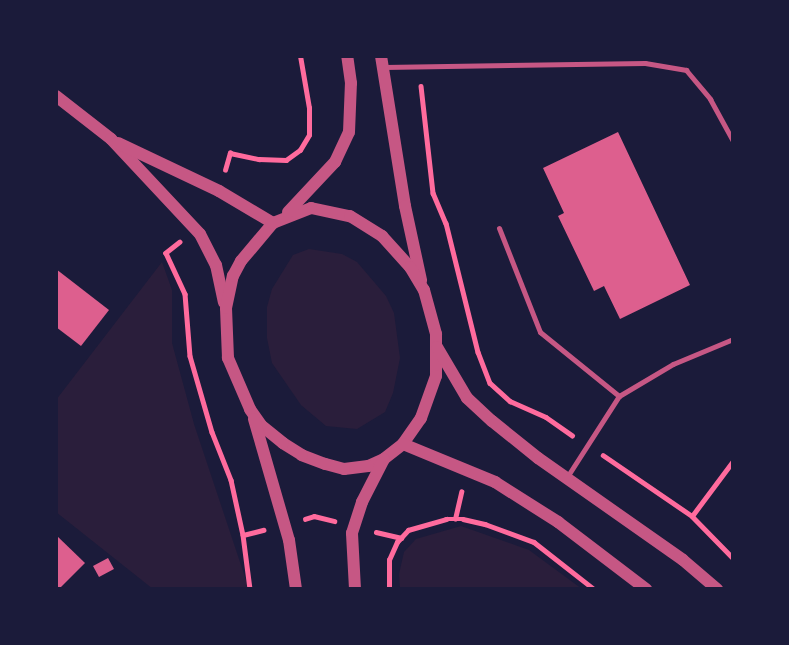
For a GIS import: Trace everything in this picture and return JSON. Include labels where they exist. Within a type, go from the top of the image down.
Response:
[{"type":"street","points":[[226,308],[233,276],[240,261],[273,223],[285,215],[335,162],[349,132],[351,83],[347,56]]},
{"type":"street","points":[[381,61],[405,206],[437,347],[467,398],[502,429],[683,560],[717,589]]},
{"type":"street","points":[[56,96],[111,139],[200,234],[216,265],[226,308],[228,358],[250,409],[285,524],[296,589]]},
{"type":"street","points":[[111,139],[219,191],[273,223]]},
{"type":"street","points":[[285,215],[311,208],[324,208],[365,223],[390,244],[424,290]]},
{"type":"street","points":[[250,409],[272,434],[311,459],[344,469],[368,466],[384,459],[403,444],[421,418],[433,390],[437,347]]},
{"type":"street","points":[[403,444],[495,482],[558,522],[646,589]]},
{"type":"street","points":[[355,589],[355,526],[362,502],[384,459]]},
{"type":"lane","points":[[381,61],[419,68],[645,62],[686,70],[710,99],[733,141]]},
{"type":"lane","points":[[499,228],[540,332],[620,396]]},
{"type":"lane","points":[[567,477],[620,396],[673,364],[733,339]]},
{"type":"path","points":[[230,153],[259,159],[286,159],[300,150],[309,135],[309,108],[300,56]]},
{"type":"path","points":[[419,68],[433,193],[446,223],[478,352],[490,383],[510,401],[546,417],[692,516],[705,533],[733,558]]},
{"type":"path","points":[[166,253],[185,294],[190,356],[212,432],[231,480],[243,535],[250,589]]},
{"type":"path","points":[[692,516],[733,461]]},
{"type":"path","points":[[243,535],[314,516],[401,538]]},
{"type":"path","points":[[389,589],[389,560],[401,538],[408,530],[428,522],[446,519],[474,522],[534,542],[594,589]]},
{"type":"shaded area","points":[[309,249],[342,254],[357,262],[386,296],[394,313],[400,358],[393,393],[385,412],[357,429],[326,426],[301,405],[272,363],[267,338],[267,307],[272,289],[293,255]]},
{"type":"shaded area","points":[[162,262],[172,290],[172,343],[194,424],[249,589],[153,589],[56,512],[56,400]]},
{"type":"shaded area","points":[[461,526],[529,550],[582,589],[400,589],[399,574],[404,552],[416,539]]},
{"type":"building","points":[[618,132],[690,285],[620,319],[604,286],[594,291],[558,216],[564,213],[543,168]]},
{"type":"building","points":[[56,269],[109,310],[81,346],[56,327]]},
{"type":"building","points":[[56,535],[85,563],[59,589],[56,589]]},
{"type":"building","points":[[108,558],[114,569],[99,577],[93,566]]}]
